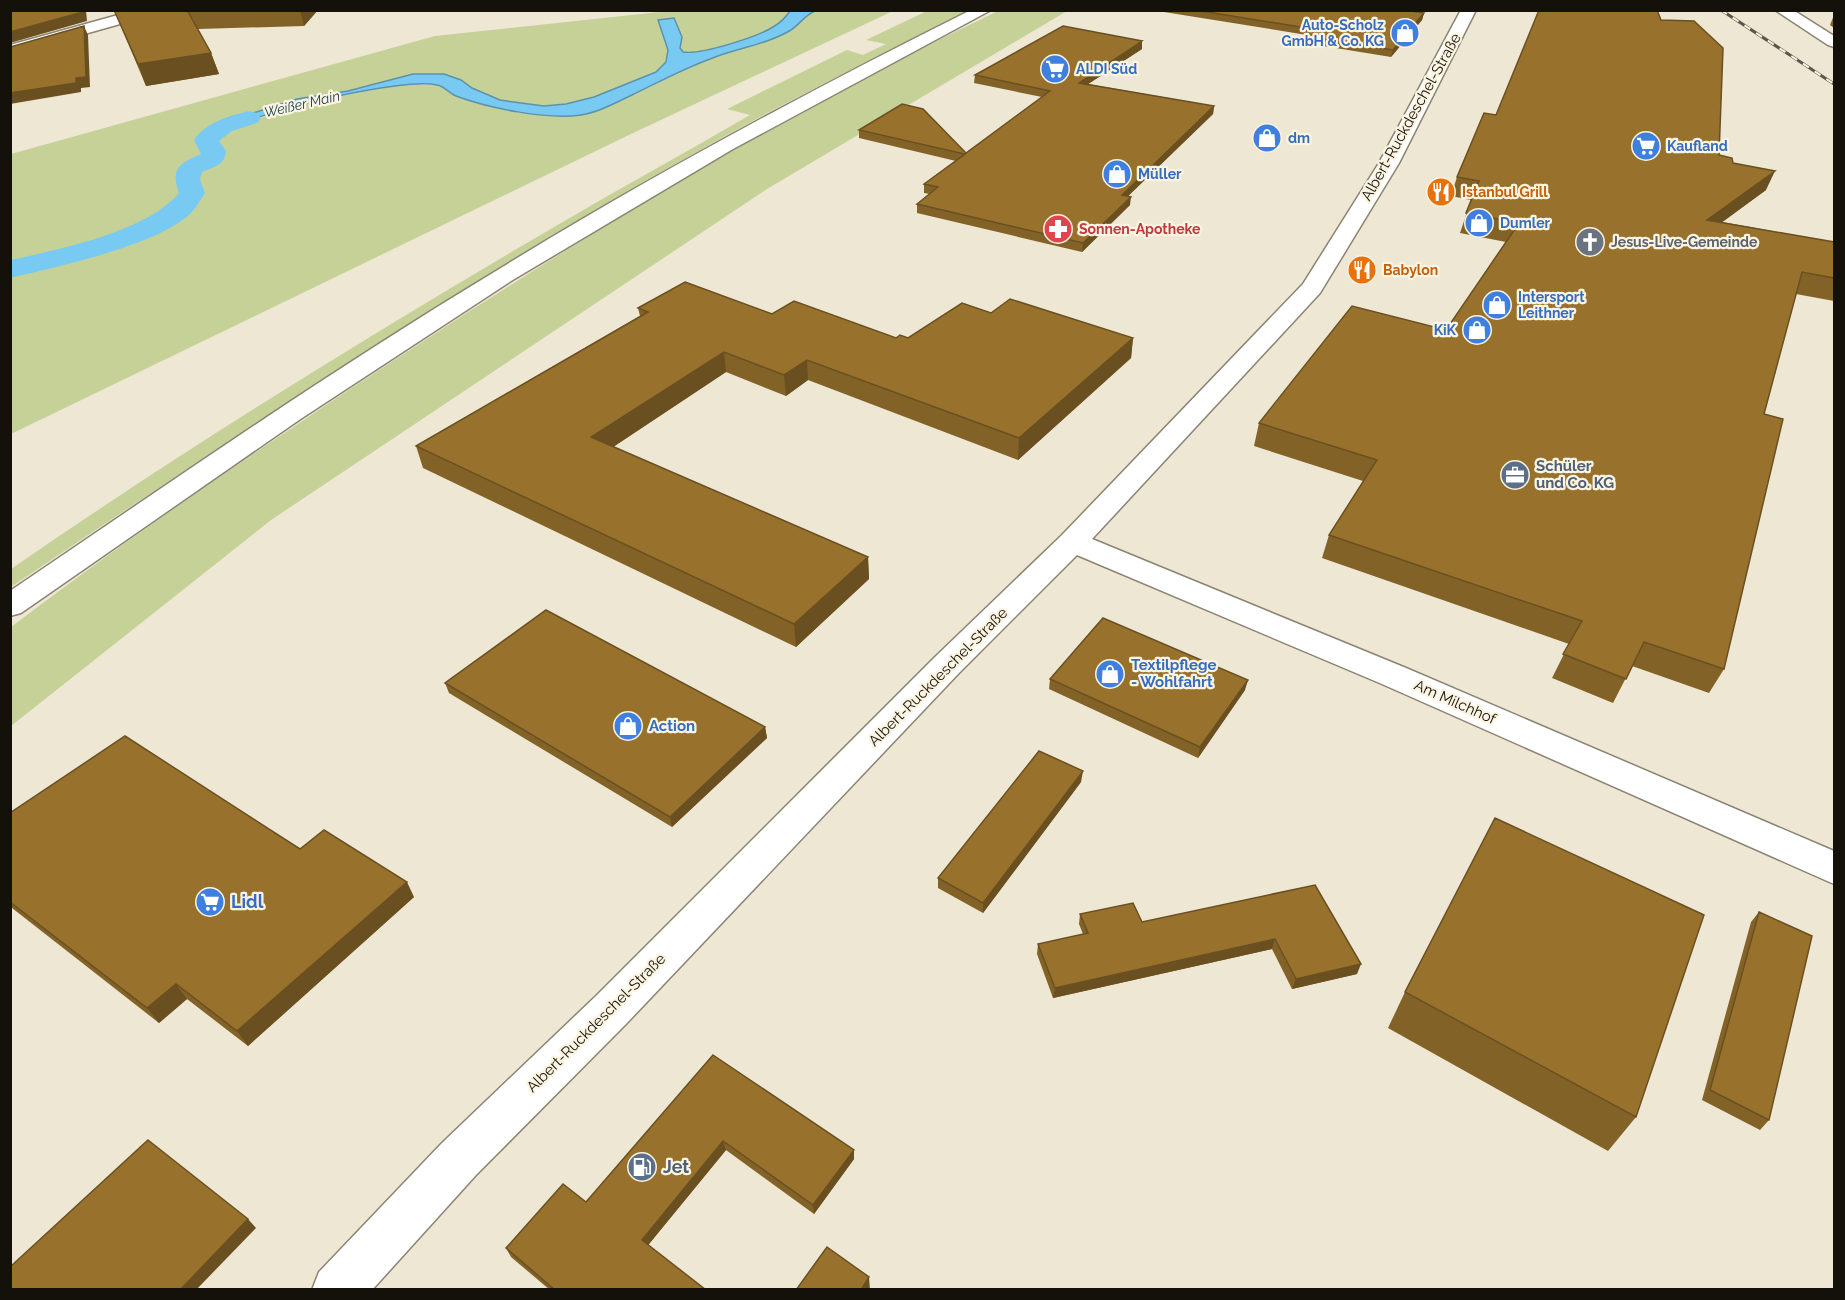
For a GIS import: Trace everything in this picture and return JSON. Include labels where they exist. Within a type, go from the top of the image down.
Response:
[{"type":"main road","points":[[10,50],[154,10]]},
{"type":"main road","points":[[10,606],[230,453],[419,329],[574,233],[786,111],[984,10]]},
{"type":"main road","name":"Albert-Ruckdeschel-Straße","points":[[337,1290],[459,1159],[611,1010],[947,665],[1073,542],[1312,288],[1389,163],[1469,10]]},
{"type":"main road","points":[[1782,10],[1834,42]]},
{"type":"main road","name":"Am Milchhof","points":[[1073,542],[1394,676],[1834,868]]},
{"type":"green space","points":[[669,11],[790,11],[776,25],[755,36],[715,48],[691,52],[682,52],[658,20],[668,50],[666,62],[656,71],[594,97],[566,104],[544,106],[500,100],[472,88],[461,80],[413,74],[348,91],[297,99],[219,124],[207,150],[216,143],[221,135],[232,128],[292,107],[399,84],[437,85],[454,95],[518,111],[543,114],[603,109],[709,59],[766,41],[790,30],[806,14],[815,11],[893,11],[631,134],[11,434],[11,154],[435,36]]},
{"type":"green space","points":[[927,11],[970,11],[733,131],[524,253],[351,361],[11,587],[11,569],[209,437],[480,270],[750,115],[727,109],[847,50],[863,55],[886,44],[866,40]]},
{"type":"green space","points":[[998,11],[1067,11],[767,189],[271,520],[11,726],[11,627],[92,567],[341,395],[582,240],[830,95]]},
{"type":"water","points":[[790,11],[815,11],[781,35],[700,63],[588,114],[552,116],[501,109],[456,96],[440,86],[420,84],[332,97],[271,113],[230,129],[207,150],[198,140],[219,124],[297,99],[348,91],[413,74],[444,74],[500,100],[544,106],[566,104],[594,97],[656,72],[666,62],[668,50],[658,20],[674,18],[682,37],[680,48],[683,52],[691,52],[715,48],[755,36],[783,20]]},
{"type":"building","points":[[10,10],[83,10],[83,12],[10,32]]},
{"type":"building","points":[[114,10],[187,10],[211,53],[138,64]]},
{"type":"building","points":[[1195,10],[1405,10],[1424,13],[1393,50],[1307,36],[1313,29]]},
{"type":"building","points":[[1539,10],[1657,10],[1661,20],[1694,21],[1723,48],[1719,155],[1732,158],[1733,163],[1775,171],[1707,220],[1834,242],[1834,278],[1802,272],[1764,414],[1783,419],[1724,669],[1644,642],[1626,679],[1563,654],[1582,621],[1329,535],[1377,460],[1259,423],[1352,306],[1446,330],[1519,223],[1466,213],[1479,181],[1457,177],[1484,113],[1496,115]]},
{"type":"building","points":[[84,26],[86,77],[76,78],[76,83],[10,93],[10,47]]},
{"type":"building","points":[[1063,26],[1142,41],[1079,83],[1214,106],[1122,195],[1131,197],[1083,243],[917,204],[938,187],[924,184],[965,154],[859,130],[902,104],[923,109],[966,153],[1050,91],[975,75]]},
{"type":"building","points":[[685,282],[772,314],[794,301],[896,338],[900,335],[908,338],[962,303],[991,313],[1010,299],[1133,338],[1019,438],[807,360],[784,375],[724,352],[591,437],[868,557],[794,624],[416,446],[648,312],[638,308]]},
{"type":"building","points":[[546,610],[765,727],[670,817],[445,683]]},
{"type":"building","points":[[1103,618],[1248,680],[1200,747],[1050,679]]},
{"type":"building","name":"Lidl","points":[[125,736],[300,849],[324,830],[407,882],[237,1031],[176,984],[147,1008],[10,902],[10,813]]},
{"type":"building","points":[[1039,751],[1083,771],[983,903],[938,878]]},
{"type":"building","points":[[1495,818],[1704,915],[1636,1117],[1405,992]]},
{"type":"building","points":[[1315,885],[1361,964],[1296,979],[1275,939],[1055,988],[1038,944],[1088,933],[1080,914],[1133,903],[1142,922]]},
{"type":"building","points":[[1759,912],[1812,936],[1769,1120],[1710,1090]]},
{"type":"building","points":[[713,1055],[854,1150],[813,1205],[723,1141],[642,1240],[706,1290],[555,1290],[506,1248],[563,1184],[586,1202]]},
{"type":"building","points":[[148,1140],[248,1219],[180,1290],[10,1290],[10,1267]]},
{"type":"building","points":[[827,1247],[869,1277],[861,1290],[796,1290]]},
{"type":"waterway","name":"Weißer Main","points":[[10,269],[110,242],[163,220],[181,207],[192,193],[187,179],[191,168],[213,158],[214,151],[206,140],[224,126],[249,118]]},
{"type":"railway","points":[[1721,10],[1834,84]]},
{"type":"place","name":"Auto-Scholz GmbH & Co. KG","points":[[1405,33]]},
{"type":"place","name":"ALDI Süd","points":[[1055,69]]},
{"type":"place","name":"dm","points":[[1267,138]]},
{"type":"place","name":"Kaufland","points":[[1646,146]]},
{"type":"place","name":"Müller","points":[[1117,174]]},
{"type":"place","name":"Istanbul Grill","points":[[1441,192]]},
{"type":"place","name":"Dumler","points":[[1479,223]]},
{"type":"place","name":"Sonnen-Apotheke","points":[[1058,229]]},
{"type":"place","name":"Jesus-Live-Gemeinde","points":[[1590,242]]},
{"type":"place","name":"Babylon","points":[[1362,270]]},
{"type":"place","name":"Intersport Leithner","points":[[1497,305]]},
{"type":"place","name":"KiK","points":[[1477,330]]},
{"type":"place","name":"Schüler und Co. KG","points":[[1515,475]]},
{"type":"place","name":"Textilpflege - Wohlfahrt","points":[[1110,674]]},
{"type":"place","name":"Action","points":[[628,726]]},
{"type":"place","name":"Lidl","points":[[210,902]]},
{"type":"place","name":"Jet","points":[[642,1167]]}]
